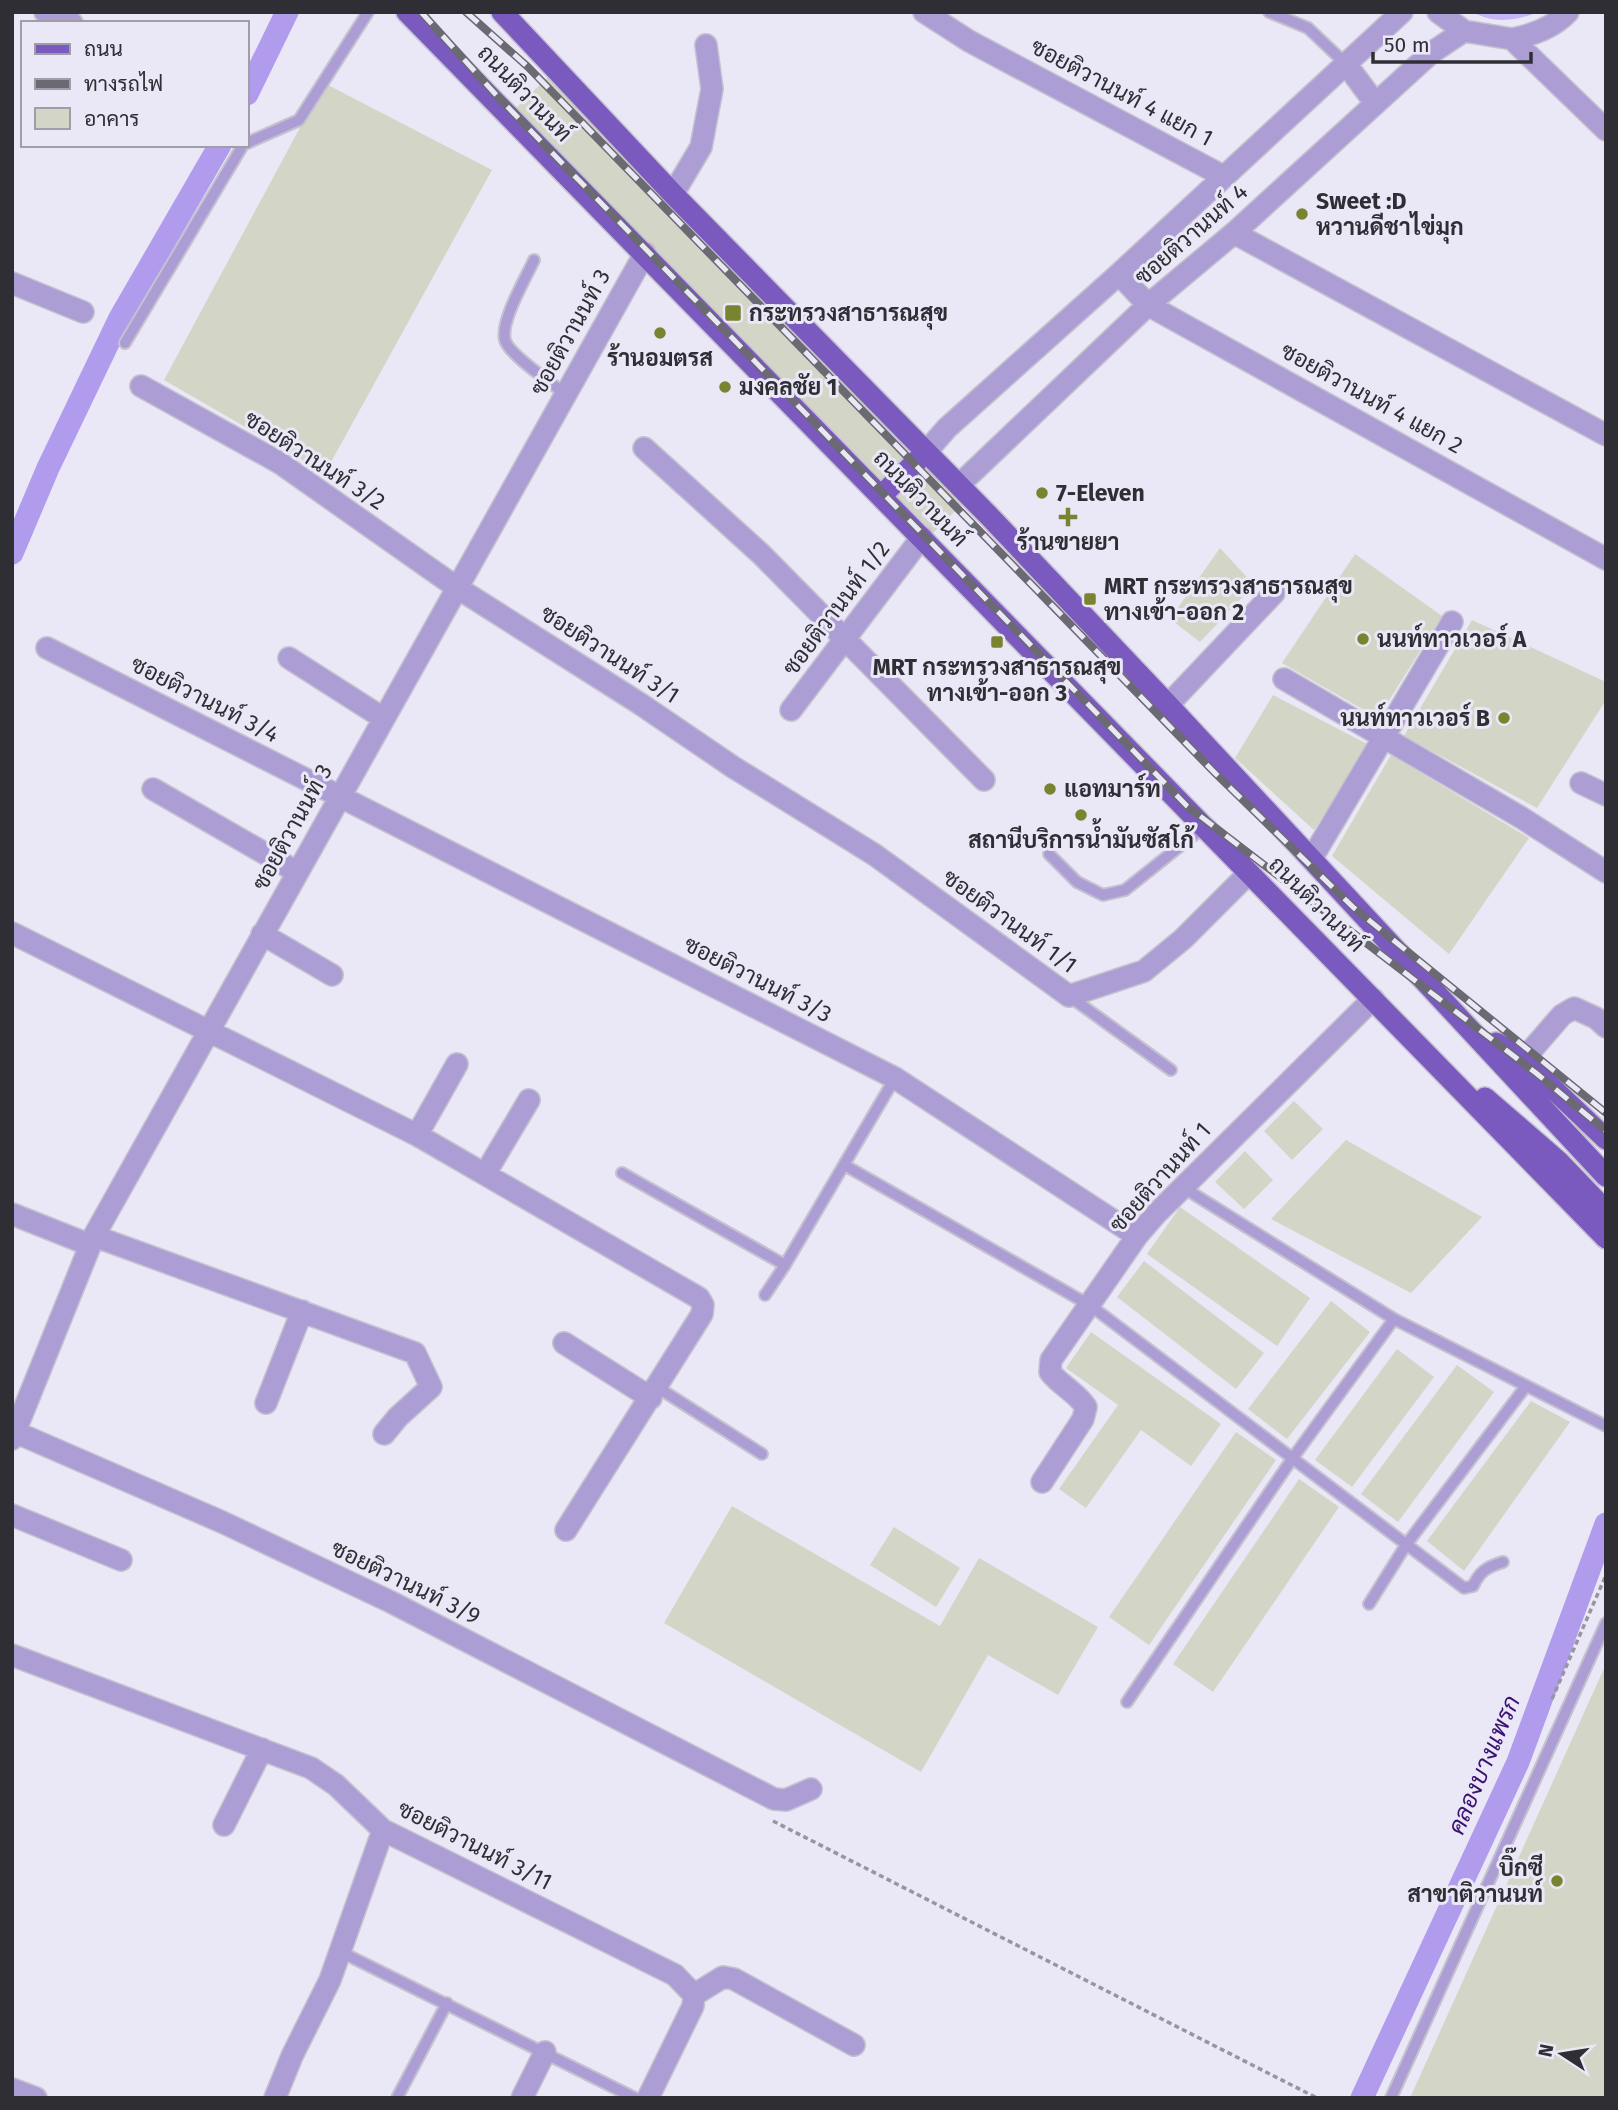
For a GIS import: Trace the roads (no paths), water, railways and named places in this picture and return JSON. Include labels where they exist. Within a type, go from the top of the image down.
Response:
[{"type":"main road","name":"ถนนติวานนท์","points":[[407,12],[1606,1238]]},
{"type":"main road","name":"ถนนติวานนท์","points":[[502,12],[673,194],[959,485],[1168,705],[1606,1175]]},
{"type":"main road","points":[[882,495],[926,452]]},
{"type":"main road","name":"ถนนติวานนท์","points":[[1396,1022],[1559,1162],[1606,1211]]},
{"type":"main road","name":"ถนนติวานนท์","points":[[1468,1024],[1523,1060],[1606,1139]]},
{"type":"street","points":[[45,12],[67,21]]},
{"type":"street","name":"ซอยติวานนท์ 4 แยก 1","points":[[924,12],[969,41],[1223,176]]},
{"type":"street","name":"ซอยติวานนท์ 4","points":[[926,452],[947,428],[1119,274],[1402,12]]},
{"type":"street","points":[[1438,12],[1464,31],[1512,39],[1528,36],[1558,22],[1568,12]]},
{"type":"street","name":"ซอยติวานนท์ 4","points":[[959,485],[1148,305],[1234,233],[1431,53],[1464,31]]},
{"type":"street","points":[[1512,39],[1606,130]]},
{"type":"street","points":[[673,194],[701,147],[712,89],[706,45]]},
{"type":"street","points":[[1346,64],[1374,103]]},
{"type":"street","points":[[1234,233],[1606,435]]},
{"type":"street","name":"ซอยติวานนท์ 3","points":[[14,1435],[22,1386],[92,1241],[645,253]]},
{"type":"street","name":"ซอยติวานนท์ 4 แยก 2","points":[[1119,274],[1148,305],[1606,559]]},
{"type":"street","points":[[12,283],[83,312]]},
{"type":"street","name":"ซอยติวานนท์ 3/2","points":[[141,386],[280,463],[456,587]]},
{"type":"street","points":[[644,448],[761,554],[984,780]]},
{"type":"street","name":"ซอยติวานนท์ 1/2","points":[[791,710],[922,537]]},
{"type":"street","name":"ซอยติวานนท์ 3/1","points":[[456,587],[639,703],[733,768]]},
{"type":"street","points":[[1168,705],[1274,593]]},
{"type":"street","points":[[1311,858],[1386,738],[1452,622]]},
{"type":"street","name":"ซอยติวานนท์ 3/4","points":[[47,648],[339,797]]},
{"type":"street","points":[[289,657],[383,718]]},
{"type":"street","points":[[1284,679],[1606,872]]},
{"type":"street","name":"ซอยติวานนท์ 1/1","points":[[733,768],[875,855],[1069,996],[1144,971],[1183,939],[1249,873]]},
{"type":"street","points":[[1581,783],[1606,795]]},
{"type":"street","points":[[153,789],[297,872]]},
{"type":"street","name":"ซอยติวานนท์ 3/3","points":[[339,797],[895,1078],[1137,1236]]},
{"type":"street","points":[[12,933],[417,1135],[699,1298],[704,1304],[702,1314],[565,1530]]},
{"type":"street","points":[[262,934],[332,975]]},
{"type":"street","name":"ซอยติวานนท์ 1","points":[[1042,1482],[1083,1419],[1086,1407],[1078,1394],[1057,1381],[1050,1372],[1051,1360],[1137,1236],[1238,1130],[1373,999]]},
{"type":"street","points":[[1523,1060],[1562,1015],[1574,1008],[1596,1018],[1606,1027]]},
{"type":"street","points":[[417,1135],[457,1064]]},
{"type":"street","points":[[485,1174],[528,1100]]},
{"type":"street","points":[[12,1214],[302,1311],[415,1353],[431,1387],[398,1417],[384,1434]]},
{"type":"street","points":[[266,1403],[302,1311]]},
{"type":"street","points":[[565,1343],[654,1392]]},
{"type":"street","name":"ซอยติวานนท์ 3/9","points":[[14,1435],[222,1522],[391,1602],[766,1795],[786,1800],[811,1789]]},
{"type":"street","points":[[12,1514],[121,1560]]},
{"type":"street","name":"ซอยติวานนท์ 3/11","points":[[12,1655],[323,1774],[383,1830],[676,1975],[694,1995]]},
{"type":"street","points":[[224,1825],[262,1749]]},
{"type":"street","points":[[275,2098],[341,1952],[383,1830]]},
{"type":"street","points":[[648,2098],[693,2006],[694,1995],[723,1977],[734,1979],[854,2045]]},
{"type":"street","points":[[522,2098],[545,2052]]},
{"type":"street","points":[[12,2089],[36,2098]]},
{"type":"lane","points":[[248,143],[299,120],[368,12]]},
{"type":"lane","points":[[1269,12],[1308,28]]},
{"type":"lane","points":[[1293,12],[1346,64]]},
{"type":"lane","points":[[125,343],[243,147]]},
{"type":"lane","points":[[534,260],[506,322],[505,341],[511,351],[565,394]]},
{"type":"lane","points":[[1049,854],[1077,882],[1103,895],[1125,890],[1204,827]]},
{"type":"lane","points":[[1069,996],[1171,1070]]},
{"type":"lane","points":[[765,1295],[846,1166],[895,1078]]},
{"type":"lane","points":[[846,1166],[1091,1306],[1464,1588],[1473,1586],[1479,1574],[1488,1566],[1503,1562]]},
{"type":"lane","points":[[622,1172],[785,1265]]},
{"type":"lane","points":[[1184,1188],[1394,1319],[1606,1426]]},
{"type":"lane","points":[[1127,1702],[1292,1459],[1394,1319]]},
{"type":"lane","points":[[1369,1604],[1406,1545],[1526,1386]]},
{"type":"lane","points":[[654,1392],[762,1454]]},
{"type":"lane","points":[[1391,2098],[1606,1623]]},
{"type":"lane","points":[[341,1952],[635,2098]]},
{"type":"lane","points":[[397,2098],[447,2003]]},
{"type":"waterway","points":[[248,92],[287,12]]},
{"type":"waterway","points":[[12,553],[48,468],[120,318],[219,147]]},
{"type":"waterway","name":"คลองบางแพรก","points":[[1362,2098],[1518,1762],[1606,1524]]},
{"type":"railway","points":[[421,12],[498,97],[1187,806],[1536,1073],[1606,1131]]},
{"type":"railway","points":[[466,12],[528,67],[1216,774],[1354,908],[1606,1113]]},
{"type":"place","name":"Sweet :D หวานดีชาไข่มุก","points":[[1302,214]]},
{"type":"place","name":"กระทรวงสาธารณสุข","points":[[733,313]]},
{"type":"place","name":"ร้านอมตรส","points":[[660,333]]},
{"type":"place","name":"มงคลชัย 1","points":[[725,387]]},
{"type":"place","name":"7-Eleven","points":[[1042,493]]},
{"type":"place","name":"ร้านขายยา","points":[[1068,517]]},
{"type":"place","name":"MRT กระทรวงสาธารณสุข ทางเข้า-ออก 2","points":[[1090,599]]},
{"type":"place","name":"นนท์ทาวเวอร์ A","points":[[1363,639]]},
{"type":"place","name":"MRT กระทรวงสาธารณสุข ทางเข้า-ออก 3","points":[[997,642]]},
{"type":"place","name":"นนท์ทาวเวอร์ B","points":[[1504,718]]},
{"type":"place","name":"แอทมาร์ท","points":[[1050,789]]},
{"type":"place","name":"สถานีบริการน้ำมันซัสโก้","points":[[1081,815]]},
{"type":"place","name":"บิ๊กซี สาขาติวานนท์","points":[[1557,1881]]}]
